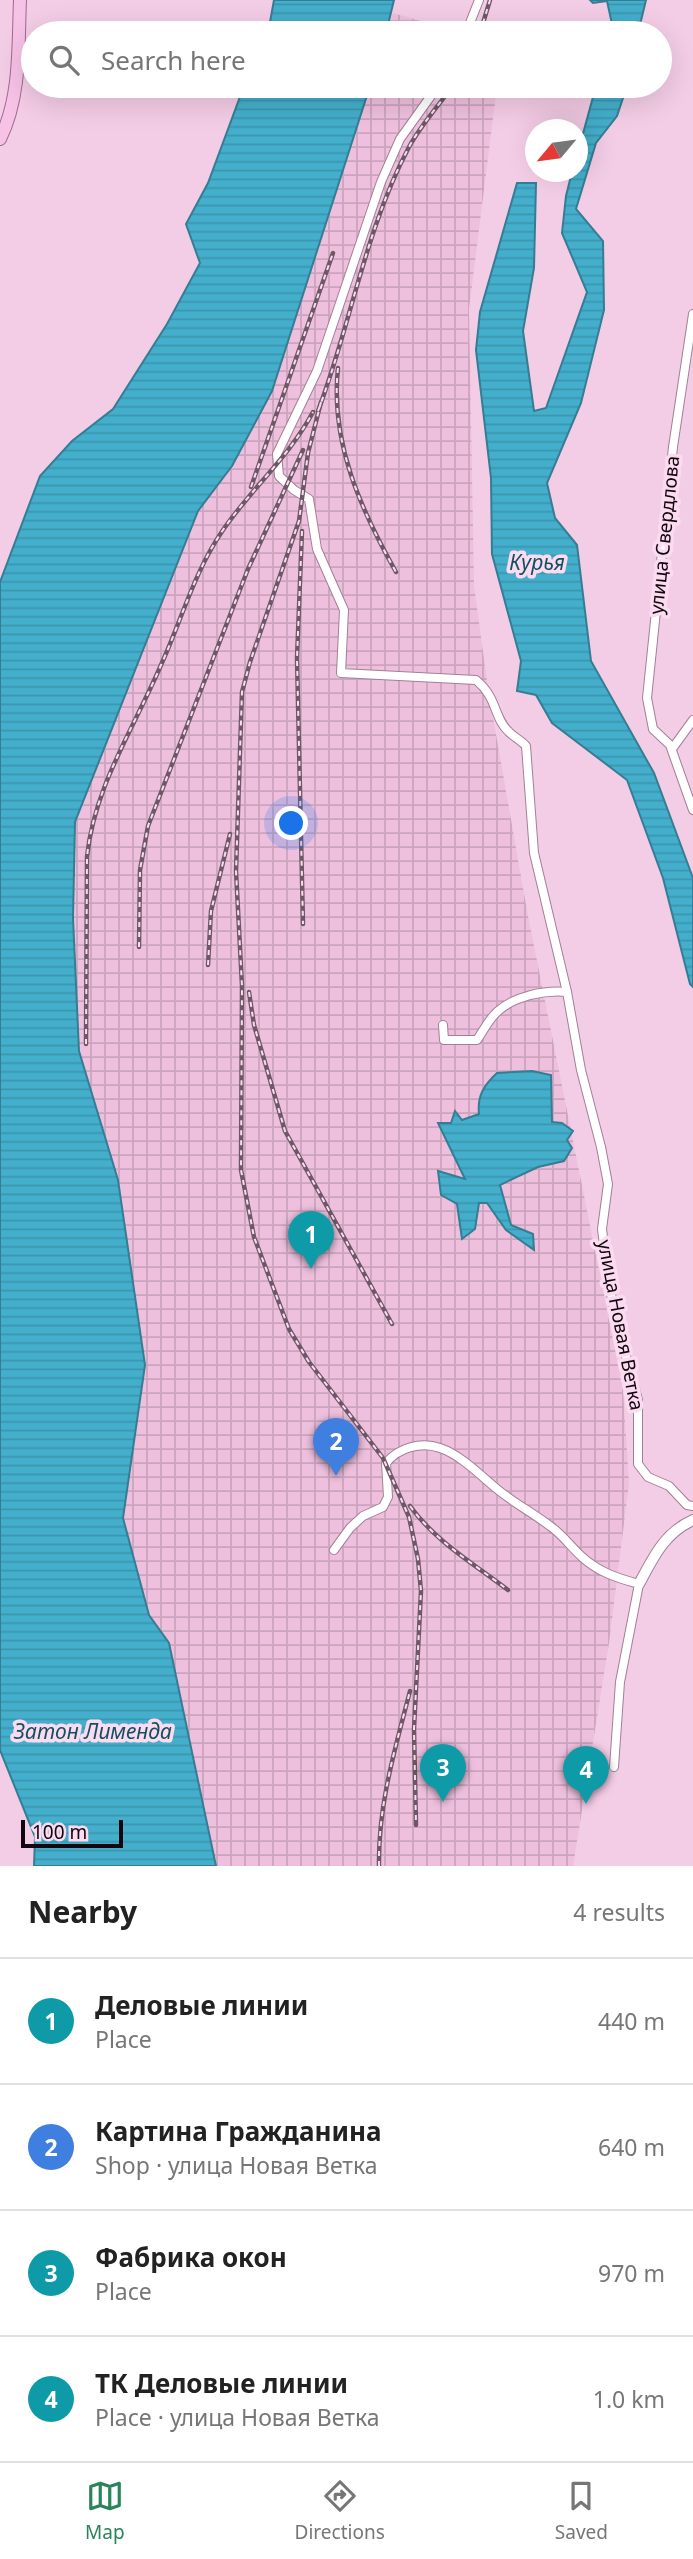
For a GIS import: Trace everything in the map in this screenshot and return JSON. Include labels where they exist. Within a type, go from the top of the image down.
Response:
[{"type":"main road","points":[[0,139],[7,124],[13,96],[20,0]]},
{"type":"street","points":[[471,21],[479,0]]},
{"type":"street","name":"улица Новая Ветка","points":[[429,98],[400,139],[381,182],[317,371],[276,460],[279,475],[294,490],[309,499],[317,549],[344,610],[341,673],[476,680],[488,689],[509,732],[520,738],[526,746],[534,853],[581,1070],[601,1147],[607,1184],[602,1229],[616,1320],[638,1400],[638,1464],[648,1477],[669,1486],[687,1505],[693,1506]]},
{"type":"street","name":"улица Свердлова","points":[[693,314],[671,455],[663,561],[647,698],[653,729],[672,749],[693,810]]},
{"type":"street","points":[[672,749],[693,720]]},
{"type":"street","points":[[443,1025],[444,1040],[477,1040],[497,1012],[517,999],[566,992]]},
{"type":"street","points":[[334,1550],[349,1528],[363,1516],[383,1507],[388,1497],[386,1463],[389,1459],[406,1448],[423,1446],[440,1448],[461,1460],[515,1504],[552,1527],[582,1557],[602,1572],[639,1584]]},
{"type":"street","points":[[614,1767],[620,1682],[639,1584],[660,1544],[674,1530],[693,1520]]},
{"type":"shaded area","points":[[393,13],[421,21],[390,21]]},
{"type":"shaded area","points":[[366,98],[495,98],[469,309],[474,585],[488,689],[528,916],[623,1390],[629,1483],[609,1643],[573,1866],[216,1866],[169,1643],[149,1615],[123,1518],[145,1365],[118,1180],[79,1051],[73,918],[75,822],[198,511],[232,466],[272,391]]},
{"type":"water","points":[[274,0],[394,0],[389,21],[270,21]]},
{"type":"water","points":[[590,0],[646,0],[641,21],[611,21],[607,1],[593,3]]},
{"type":"water","name":"Затон Лименда","points":[[240,98],[366,98],[272,391],[232,466],[198,511],[75,822],[73,918],[79,1051],[118,1180],[145,1365],[123,1518],[149,1615],[169,1643],[216,1866],[34,1866],[35,1837],[0,1750],[0,582],[40,476],[72,441],[113,409],[167,324],[200,263],[186,224],[208,183]]},
{"type":"water","name":"Курья","points":[[593,98],[623,98],[617,116],[596,143],[588,169],[587,119]]},
{"type":"water","name":"Курья","points":[[570,182],[584,182],[576,209],[603,241],[604,310],[581,403],[547,483],[555,518],[577,545],[591,661],[654,773],[693,878],[693,987],[663,878],[627,780],[552,723],[536,695],[517,691],[521,661],[492,554],[491,478],[476,350],[480,312],[517,183],[536,183],[534,268],[523,331],[534,411],[546,408],[587,292],[562,233]]},
{"type":"water","points":[[532,1071],[551,1075],[552,1122],[562,1123],[573,1131],[567,1140],[572,1148],[564,1161],[538,1167],[500,1185],[511,1225],[533,1234],[534,1250],[506,1230],[487,1203],[479,1203],[475,1229],[462,1239],[457,1204],[441,1195],[438,1171],[465,1179],[438,1123],[451,1123],[455,1111],[462,1120],[479,1114],[482,1091],[497,1073]]},
{"type":"railway","points":[[484,21],[490,0]]},
{"type":"railway","points":[[318,411],[381,211],[409,147],[444,98]]},
{"type":"railway","points":[[251,487],[333,253]]},
{"type":"railway","points":[[338,368],[339,422],[351,474],[371,524],[396,572]]},
{"type":"railway","points":[[321,402],[308,453],[299,521],[242,692],[236,871],[242,986],[241,1170],[254,1237],[289,1329],[309,1362],[383,1458],[409,1517],[418,1559],[421,1591],[414,1729],[416,1825]]},
{"type":"railway","points":[[86,1044],[87,857],[91,831],[106,782],[213,546],[234,515],[293,444],[313,412]]},
{"type":"railway","points":[[139,947],[140,870],[148,826],[248,569],[303,450]]},
{"type":"railway","points":[[302,531],[297,658],[303,924]]},
{"type":"railway","points":[[208,965],[211,911],[230,834]]},
{"type":"railway","points":[[249,992],[254,1025],[285,1131],[392,1324]]},
{"type":"railway","points":[[410,1506],[443,1541],[508,1590]]},
{"type":"railway","points":[[379,1866],[384,1799],[410,1691]]},
{"type":"place","name":"Деловые линии","points":[[311,1269]]},
{"type":"place","name":"Картина Гражданина","points":[[336,1476]]},
{"type":"place","name":"Фабрика окон","points":[[443,1802]]},
{"type":"place","name":"ТК Деловые линии","points":[[586,1804]]}]
